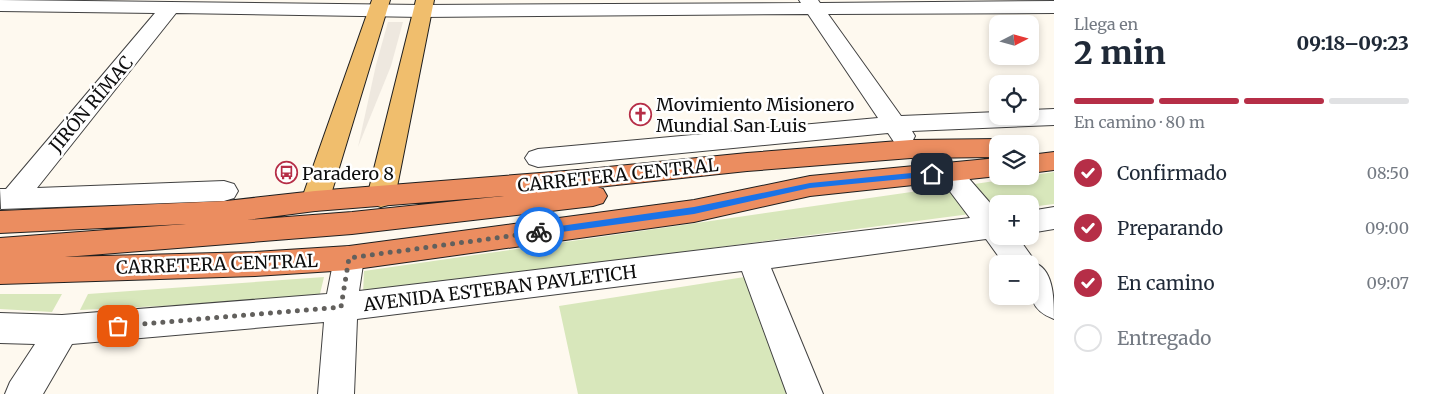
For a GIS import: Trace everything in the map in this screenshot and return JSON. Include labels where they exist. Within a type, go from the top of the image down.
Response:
[{"type":"highway","name":"CARRETERA CENTRAL","points":[[4,206],[226,212],[315,201],[578,180],[747,162],[911,149],[989,148]]},
{"type":"highway","points":[[1039,148],[1054,148]]},
{"type":"highway","points":[[1039,163],[1054,161]]},
{"type":"highway","name":"CARRETERA CENTRAL","points":[[0,271],[245,264],[349,258],[694,210],[810,186],[989,168]]},
{"type":"highway","points":[[0,250],[352,223],[524,205],[732,179],[810,186]]},
{"type":"highway","points":[[352,223],[381,197]]},
{"type":"highway","points":[[315,201],[352,223]]},
{"type":"main road","points":[[315,201],[379,5]]},
{"type":"main road","points":[[381,197],[424,6]]},
{"type":"street","points":[[810,4],[911,149]]},
{"type":"street","points":[[0,5],[169,9],[379,5],[630,6],[810,4],[1054,7]]},
{"type":"street","name":"JIRÓN RÍMAC","points":[[4,206],[169,9]]},
{"type":"street","points":[[538,158],[895,124],[1054,117]]},
{"type":"street","points":[[949,173],[989,220]]},
{"type":"street","points":[[4,206],[224,191]]},
{"type":"street","points":[[1039,220],[1054,218]]},
{"type":"street","name":"AVENIDA ESTEBAN PAVLETICH","points":[[0,328],[62,330],[341,307],[989,231]]},
{"type":"street","points":[[336,394],[341,307],[349,258]]},
{"type":"street","points":[[752,258],[805,394]]},
{"type":"street","points":[[1039,285],[1054,304]]},
{"type":"street","points":[[23,394],[62,330]]},
{"type":"green space","points":[[1054,172],[1054,204],[1039,206],[1039,195],[989,195],[989,210],[968,185],[989,182],[989,185],[1039,185],[1039,174]]},
{"type":"green space","points":[[946,187],[970,214],[363,294],[364,271]]},
{"type":"green space","points":[[751,276],[795,394],[578,394],[559,306]]},
{"type":"green space","points":[[324,277],[319,298],[80,310],[88,294]]},
{"type":"green space","points":[[0,294],[62,294],[52,312],[0,309]]},
{"type":"shaded area","points":[[388,22],[403,22],[391,66],[358,147],[376,65]]},
{"type":"way so far","points":[[118,326],[341,307],[349,258],[539,232]]},
{"type":"place","name":"Movimiento Misionero Mundial San Luis","points":[[640,114]]},
{"type":"place","name":"Paradero 8","points":[[286,173]]},
{"type":"route","points":[[539,232],[694,210],[810,186],[932,174]]}]
